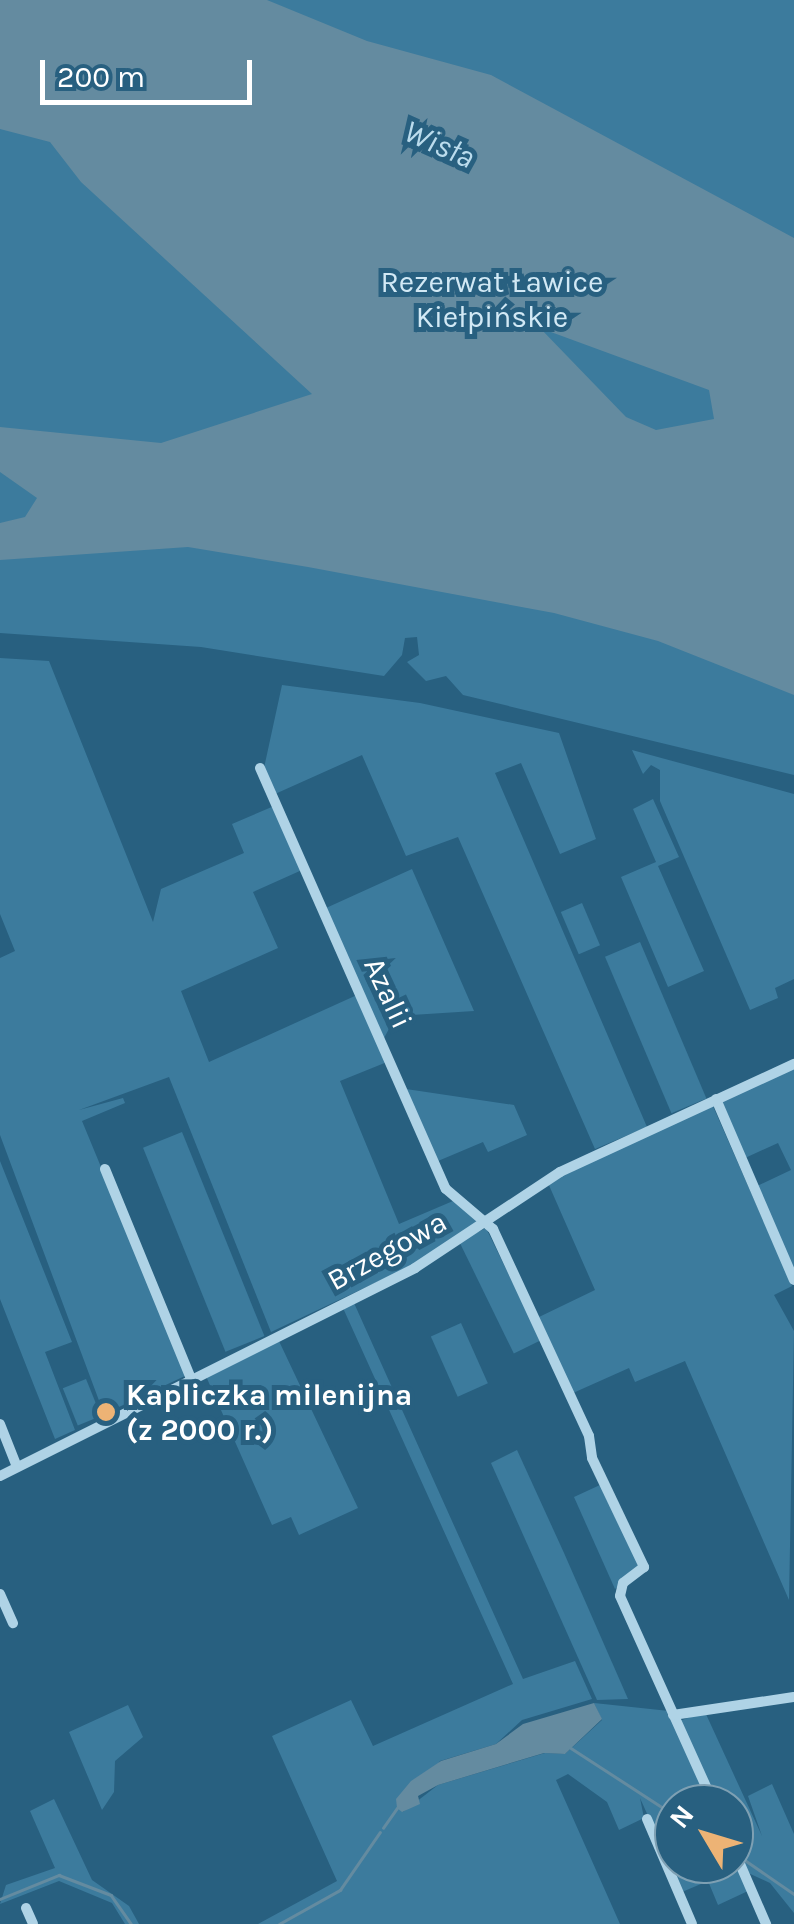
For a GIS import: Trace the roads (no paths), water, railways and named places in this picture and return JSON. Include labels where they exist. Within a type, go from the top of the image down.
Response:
[{"type":"street","name":"Azalii","points":[[260,768],[446,1189],[488,1224]]},
{"type":"street","name":"Brzegowa","points":[[0,1476],[190,1376],[351,1301],[488,1224],[560,1172],[794,1064]]},
{"type":"street","points":[[716,1099],[794,1280]]},
{"type":"street","points":[[105,1170],[190,1376]]},
{"type":"street","points":[[488,1224],[644,1568],[624,1583],[620,1596],[705,1784]]},
{"type":"street","points":[[0,1424],[17,1466]]},
{"type":"street","points":[[0,1594],[14,1623]]},
{"type":"street","points":[[673,1715],[794,1698]]},
{"type":"street","points":[[647,1819],[692,1924]]},
{"type":"street","points":[[749,1884],[766,1924]]},
{"type":"street","points":[[26,1908],[33,1924]]},
{"type":"water","name":"Rezerwat Ławice Kiełpińskie","points":[[0,0],[267,0],[367,41],[491,75],[794,238],[794,695],[658,641],[554,613],[308,567],[188,547],[0,560],[0,523],[25,517],[37,498],[0,472],[0,427],[161,443],[312,394],[81,182],[50,142],[0,129]],"holes":[[[540,328],[709,390],[714,419],[656,430],[626,417]]]},
{"type":"water","points":[[594,1703],[602,1719],[565,1754],[544,1753],[438,1785],[418,1796],[420,1804],[402,1812],[397,1808],[396,1799],[411,1781],[441,1761],[496,1744],[523,1724]]},
{"type":"waterway","points":[[571,1748],[654,1802]]},
{"type":"waterway","points":[[383,1828],[397,1808]]},
{"type":"waterway","points":[[279,1924],[340,1890],[380,1832]]},
{"type":"waterway","points":[[754,1866],[794,1894]]},
{"type":"waterway","points":[[0,1899],[59,1875],[111,1895],[131,1924]]},
{"type":"place","name":"Kapliczka milenijna (z 2000 r.)","points":[[106,1412]]},
{"type":"water label","name":"Wisła","points":[[439,145]]}]
